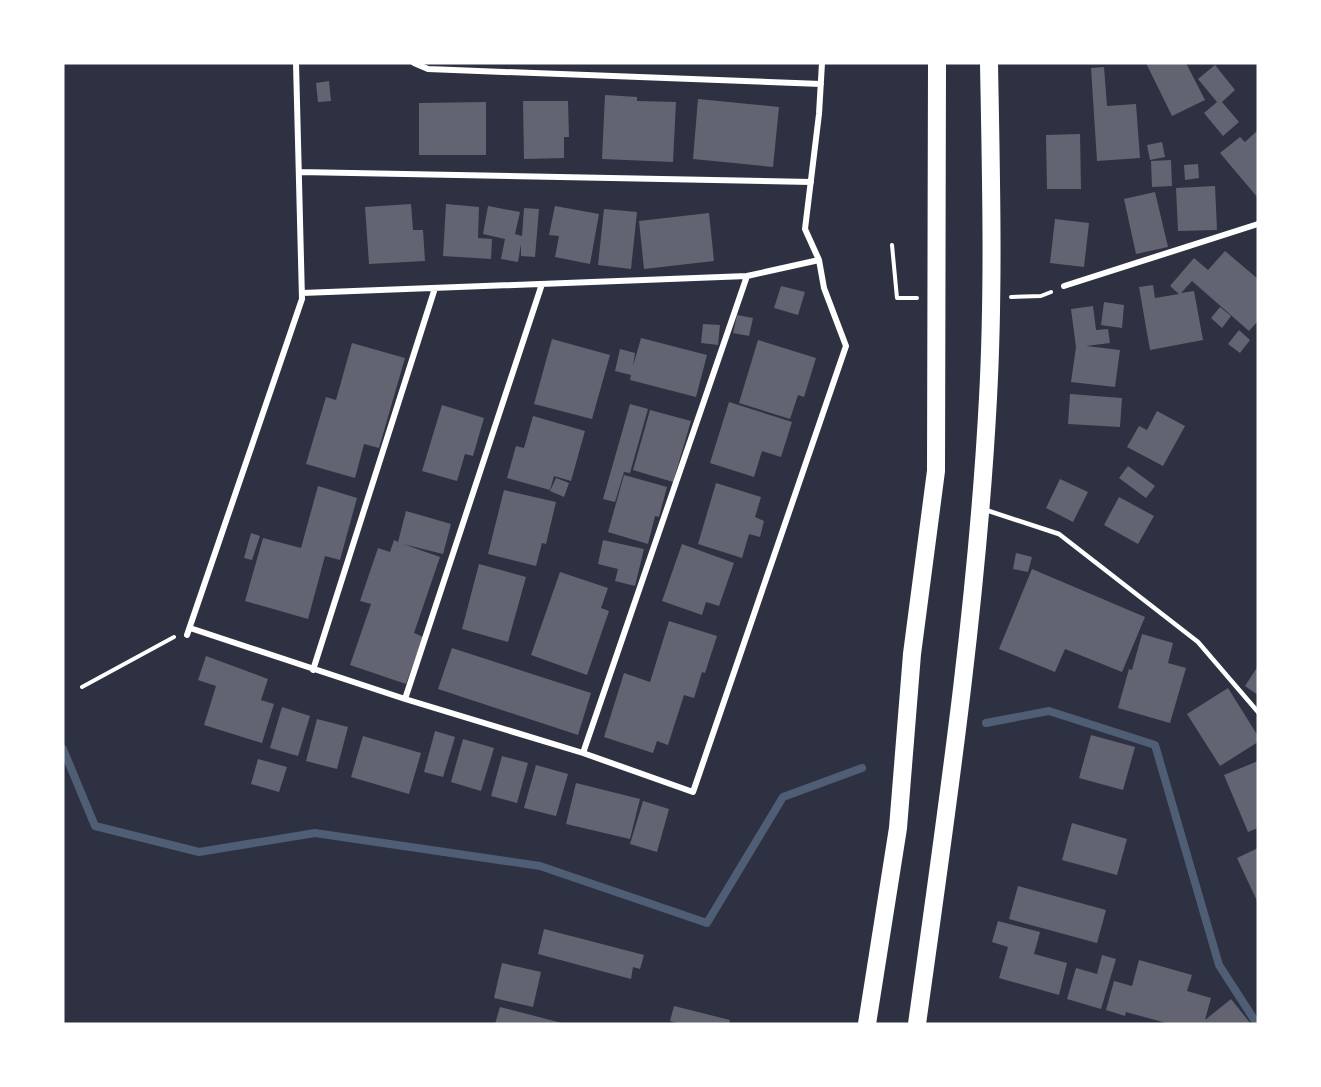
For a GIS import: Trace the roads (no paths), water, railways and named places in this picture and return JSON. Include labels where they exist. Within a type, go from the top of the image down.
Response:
[{"type":"highway","points":[[867,1024],[898,828],[912,654],[936,471],[937,63]]},
{"type":"highway","points":[[917,1024],[960,697],[980,508],[988,398],[992,280],[990,63]]},
{"type":"street","points":[[188,635],[302,299],[297,63]]},
{"type":"street","points":[[414,63],[428,66],[821,84]]},
{"type":"street","points":[[190,628],[313,670],[583,753],[693,792],[846,346],[824,288],[819,260],[806,229],[822,63]]},
{"type":"street","points":[[299,172],[812,182]]},
{"type":"street","points":[[1065,286],[1258,224]]},
{"type":"street","points":[[302,293],[747,276],[819,260]]},
{"type":"street","points":[[583,753],[747,276]]},
{"type":"street","points":[[405,699],[542,284]]},
{"type":"street","points":[[313,670],[435,288]]},
{"type":"lane","points":[[980,508],[1059,534],[1198,642],[1258,712]]},
{"type":"waterway","points":[[986,723],[1049,711],[1155,745],[1219,965],[1257,1024]]},
{"type":"waterway","points":[[63,749],[95,826],[199,852],[315,833],[540,866],[707,923],[783,797],[862,768]]}]
